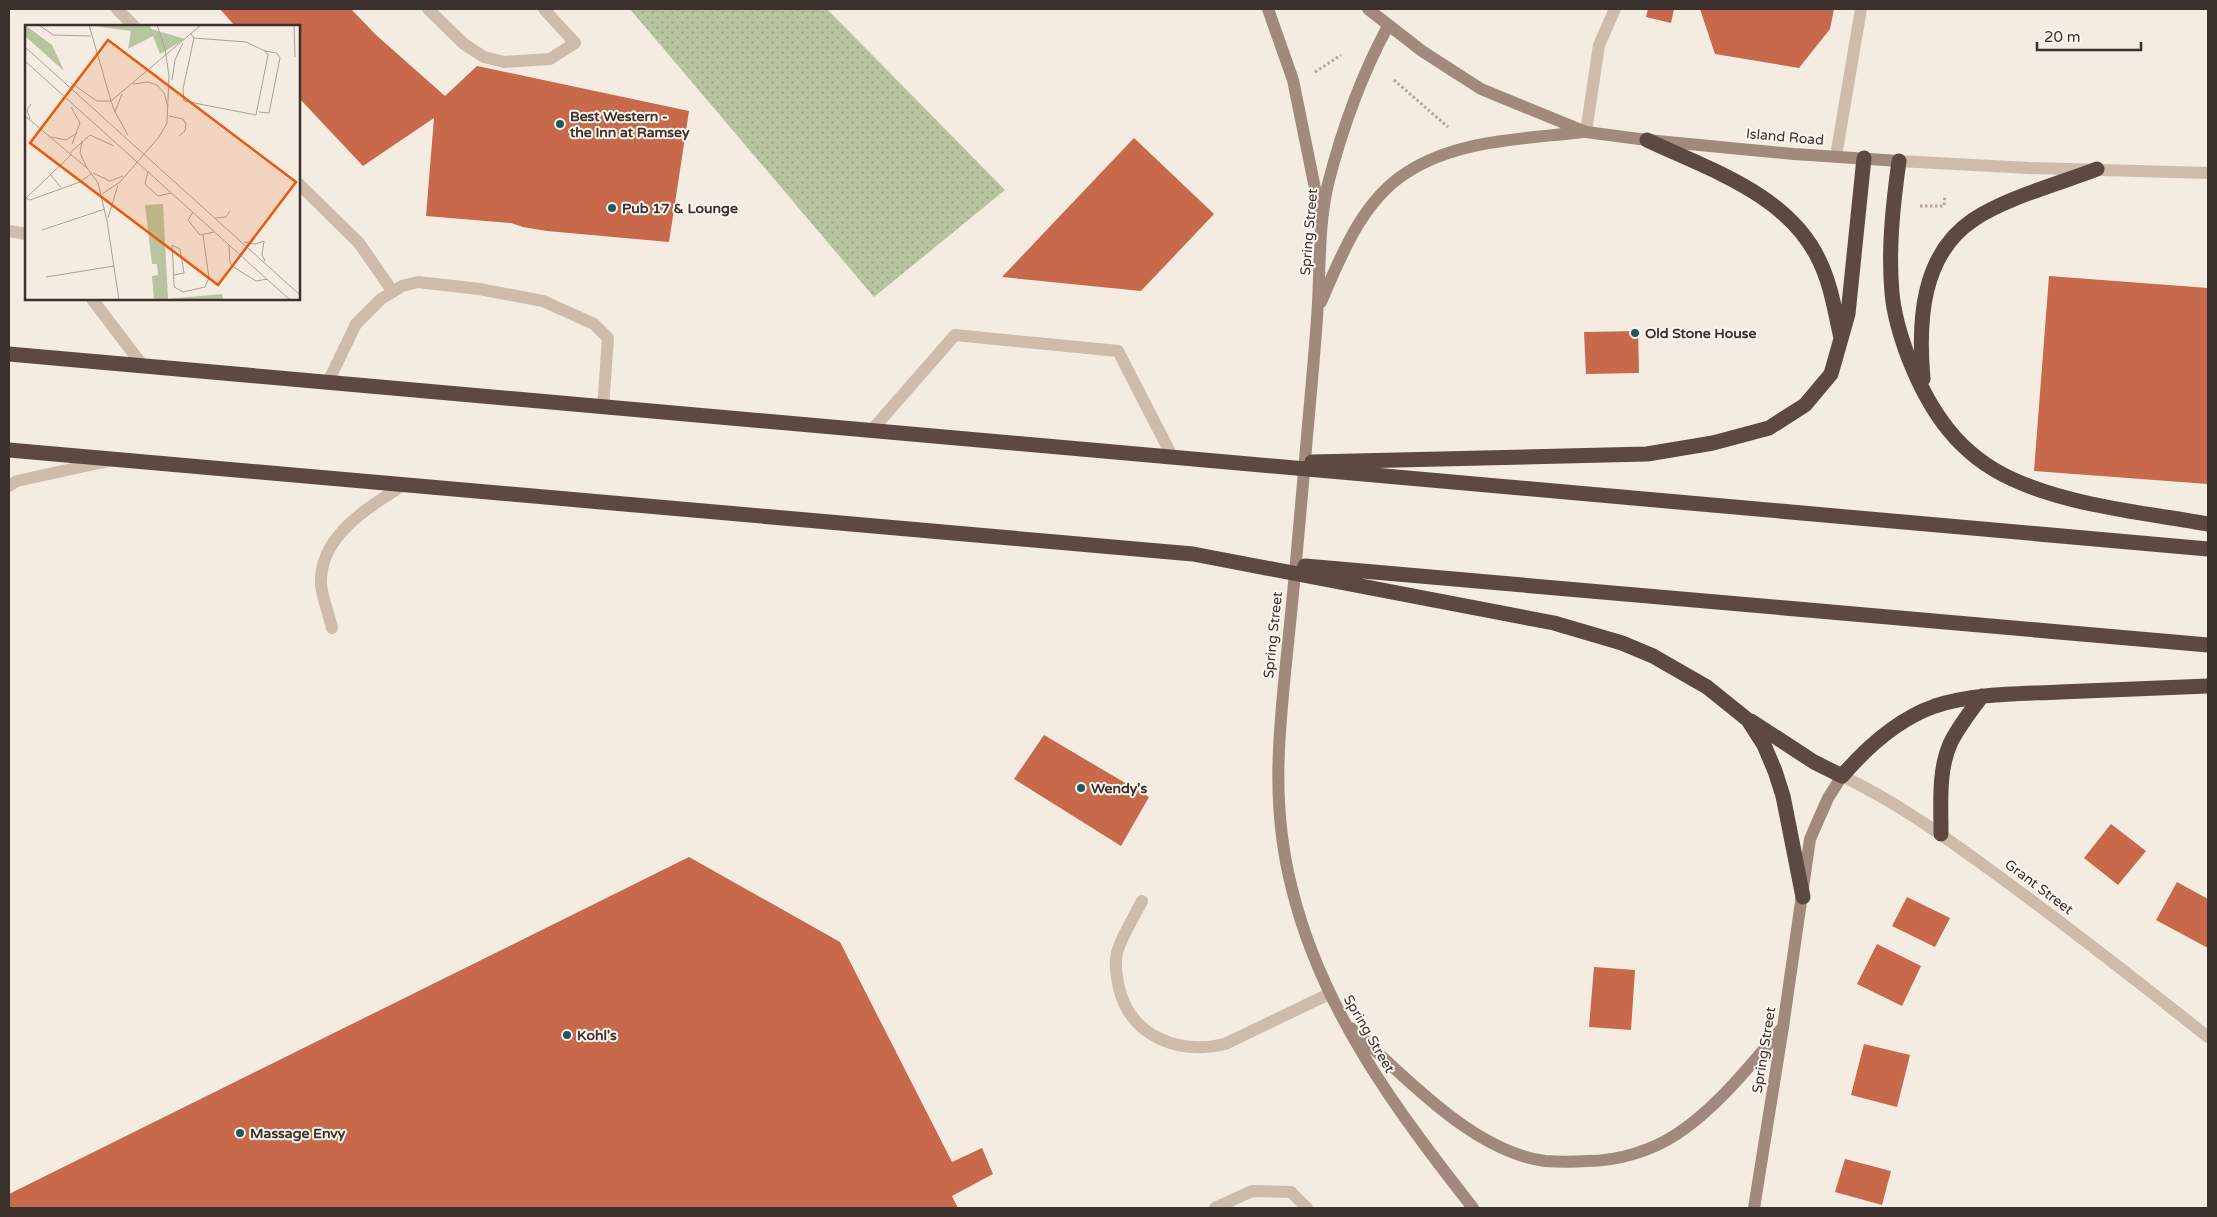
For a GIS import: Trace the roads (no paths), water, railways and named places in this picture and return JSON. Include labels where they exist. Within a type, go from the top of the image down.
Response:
[{"type":"highway","points":[[1647,140],[1746,188],[1767,200],[1786,216],[1810,245],[1820,261],[1842,342]]},
{"type":"highway","points":[[1235,463],[1647,454],[1713,443],[1768,428],[1805,405],[1831,374],[1842,342],[1848,314],[1864,158]]},
{"type":"highway","points":[[1899,161],[1893,206],[1890,269],[1892,295],[1902,340],[1924,393],[1946,428],[1970,454],[2012,479],[2058,496],[2208,524]]},
{"type":"highway","points":[[1924,393],[1920,342],[1924,300],[1938,260],[1950,243],[1962,228],[1988,211],[2098,170]]},
{"type":"highway","points":[[9,354],[2208,548]]},
{"type":"highway","points":[[9,450],[1193,554],[1226,559],[1554,623],[1588,633],[1653,656],[1683,671],[1707,687],[1748,720],[1814,762],[1842,776],[1873,744],[1893,728],[1935,707],[1982,696],[2014,693],[2208,686]]},
{"type":"highway","points":[[1226,559],[2208,645]]},
{"type":"highway","points":[[1941,834],[1940,796],[1944,765],[1951,743],[1982,696]]},
{"type":"highway","points":[[1748,720],[1764,745],[1776,770],[1785,805],[1803,897]]},
{"type":"street","points":[[117,9],[133,25]]},
{"type":"street","points":[[428,9],[464,44],[484,57],[504,62],[550,59],[575,43],[544,9]]},
{"type":"street","points":[[1268,9],[1289,66],[1297,96],[1322,223]]},
{"type":"street","name":"Island Road","points":[[1368,9],[1422,51],[1481,89],[1586,132],[1647,140],[1899,161],[2208,173]]},
{"type":"street","points":[[1318,311],[1339,260],[1363,218],[1390,186],[1406,173],[1439,156],[1456,151],[1503,142],[1586,132],[1599,45],[1615,9]]},
{"type":"street","points":[[1836,156],[1860,9]]},
{"type":"street","name":"Spring Street","points":[[1388,26],[1367,67],[1351,108],[1328,186],[1322,223],[1318,311],[1280,714],[1277,780],[1279,818],[1283,850],[1302,925],[1329,994],[1342,1020],[1387,1094],[1473,1208]]},
{"type":"street","points":[[300,185],[359,243],[393,292]]},
{"type":"street","points":[[9,231],[25,234]]},
{"type":"street","points":[[328,382],[356,324],[381,299],[402,286],[418,282],[479,289],[543,301],[594,324],[608,338],[603,407]]},
{"type":"street","points":[[93,300],[142,366]]},
{"type":"street","points":[[871,431],[955,336],[1118,351],[1173,458]]},
{"type":"street","points":[[9,486],[18,481],[114,460]]},
{"type":"street","points":[[332,628],[321,584],[325,560],[336,537],[362,512],[403,485]]},
{"type":"street","name":"Spring Street","points":[[1754,1208],[1803,897],[1810,840],[1828,798],[1842,776]]},
{"type":"street","name":"Grant Street","points":[[1842,776],[1873,791],[1941,834],[2045,910],[2208,1037]]},
{"type":"street","points":[[1142,901],[1117,953],[1116,974],[1121,996],[1132,1017],[1148,1034],[1179,1045],[1206,1048],[1224,1044],[1329,994]]},
{"type":"street","points":[[1342,1020],[1445,1113],[1468,1128],[1517,1154],[1544,1160],[1570,1162],[1622,1158],[1647,1149],[1676,1135],[1721,1096],[1783,1026]]},
{"type":"street","points":[[1447,1175],[1466,1208]]},
{"type":"street","points":[[1215,1208],[1252,1191],[1291,1192],[1307,1208]]},
{"type":"place","name":"Best Western - the Inn at Ramsey","points":[[560,124]]},
{"type":"place","name":"Pub 17 & Lounge","points":[[612,208]]},
{"type":"place","name":"Old Stone House","points":[[1635,333]]},
{"type":"place","name":"Wendy's","points":[[1081,788]]},
{"type":"place","name":"Kohl's","points":[[567,1035]]},
{"type":"place","name":"Massage Envy","points":[[240,1133]]}]
